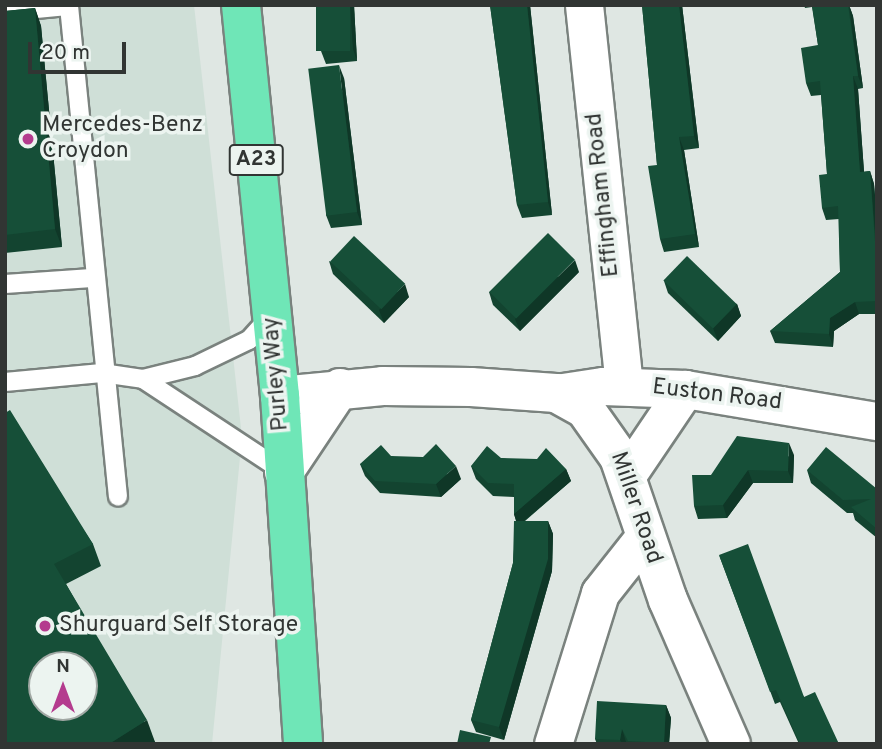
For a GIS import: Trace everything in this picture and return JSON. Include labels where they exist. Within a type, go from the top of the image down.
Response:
[{"type":"highway","name":"Purley Way","points":[[241,5],[280,396],[303,744]]},
{"type":"street","name":"Effingham Road","points":[[584,5],[624,385]]},
{"type":"street","points":[[280,396],[340,388],[428,385],[556,393]]},
{"type":"street","name":"Euston Road","points":[[556,393],[624,385],[685,390],[877,421]]},
{"type":"street","points":[[284,472],[340,388]]},
{"type":"street","points":[[627,475],[685,390]]},
{"type":"street","name":"Miller Road","points":[[556,393],[600,424],[627,475],[645,536],[731,744]]},
{"type":"street","points":[[553,744],[600,593],[645,536]]},
{"type":"lane","points":[[5,12],[69,6],[92,278],[118,497]]},
{"type":"lane","points":[[5,284],[92,278]]},
{"type":"lane","points":[[5,382],[102,373],[143,379],[195,366],[249,340],[272,314]]},
{"type":"lane","points":[[143,379],[284,472]]},
{"type":"shaded area","points":[[5,5],[194,5],[242,437],[212,744],[5,744]]},
{"type":"building","points":[[316,5],[350,5],[350,51],[316,51]]},
{"type":"building","points":[[490,5],[527,5],[548,202],[517,205]]},
{"type":"building","points":[[642,5],[679,5],[694,136],[679,137],[695,234],[660,239],[648,166],[657,165]]},
{"type":"building","points":[[812,5],[848,5],[858,76],[853,76],[860,172],[870,171],[877,255],[877,301],[855,302],[830,318],[829,334],[770,331],[840,272],[838,206],[822,208],[819,175],[827,174],[820,81],[806,83],[801,48],[818,45]]},
{"type":"building","name":"Mercedes-Benz Croydon","points":[[35,8],[55,229],[5,235],[5,11]]},
{"type":"building","points":[[339,65],[357,212],[326,216],[308,69]]},
{"type":"building","points":[[548,233],[575,260],[516,319],[489,292]]},
{"type":"building","points":[[354,236],[405,284],[381,309],[330,262]]},
{"type":"building","points":[[687,256],[737,304],[713,328],[663,280]]},
{"type":"building","name":"Shurguard Self Storage","points":[[10,410],[93,544],[54,564],[147,720],[109,744],[5,744],[5,413]]},
{"type":"building","points":[[737,436],[789,443],[788,471],[748,470],[723,505],[694,506],[692,475],[711,475]]},
{"type":"building","points":[[436,444],[456,466],[436,484],[375,481],[360,464],[381,445],[391,456],[423,457]]},
{"type":"building","points":[[487,446],[501,458],[537,459],[546,448],[566,469],[514,514],[514,484],[488,483],[471,466]]},
{"type":"building","points":[[826,447],[877,489],[877,529],[851,507],[871,499],[843,500],[807,470]]},
{"type":"building","points":[[514,521],[548,521],[548,559],[499,727],[471,720],[513,563]]},
{"type":"building","points":[[748,544],[804,697],[815,692],[839,744],[800,744],[776,690],[770,692],[719,555]]},
{"type":"building","points":[[597,701],[666,705],[664,743],[628,741],[622,729],[620,740],[595,739]]},
{"type":"building","points":[[460,730],[491,737],[489,744],[457,744]]},
{"type":"place","name":"Mercedes-Benz Croydon","points":[[28,139]]},
{"type":"place","name":"Shurguard Self Storage","points":[[45,626]]}]
